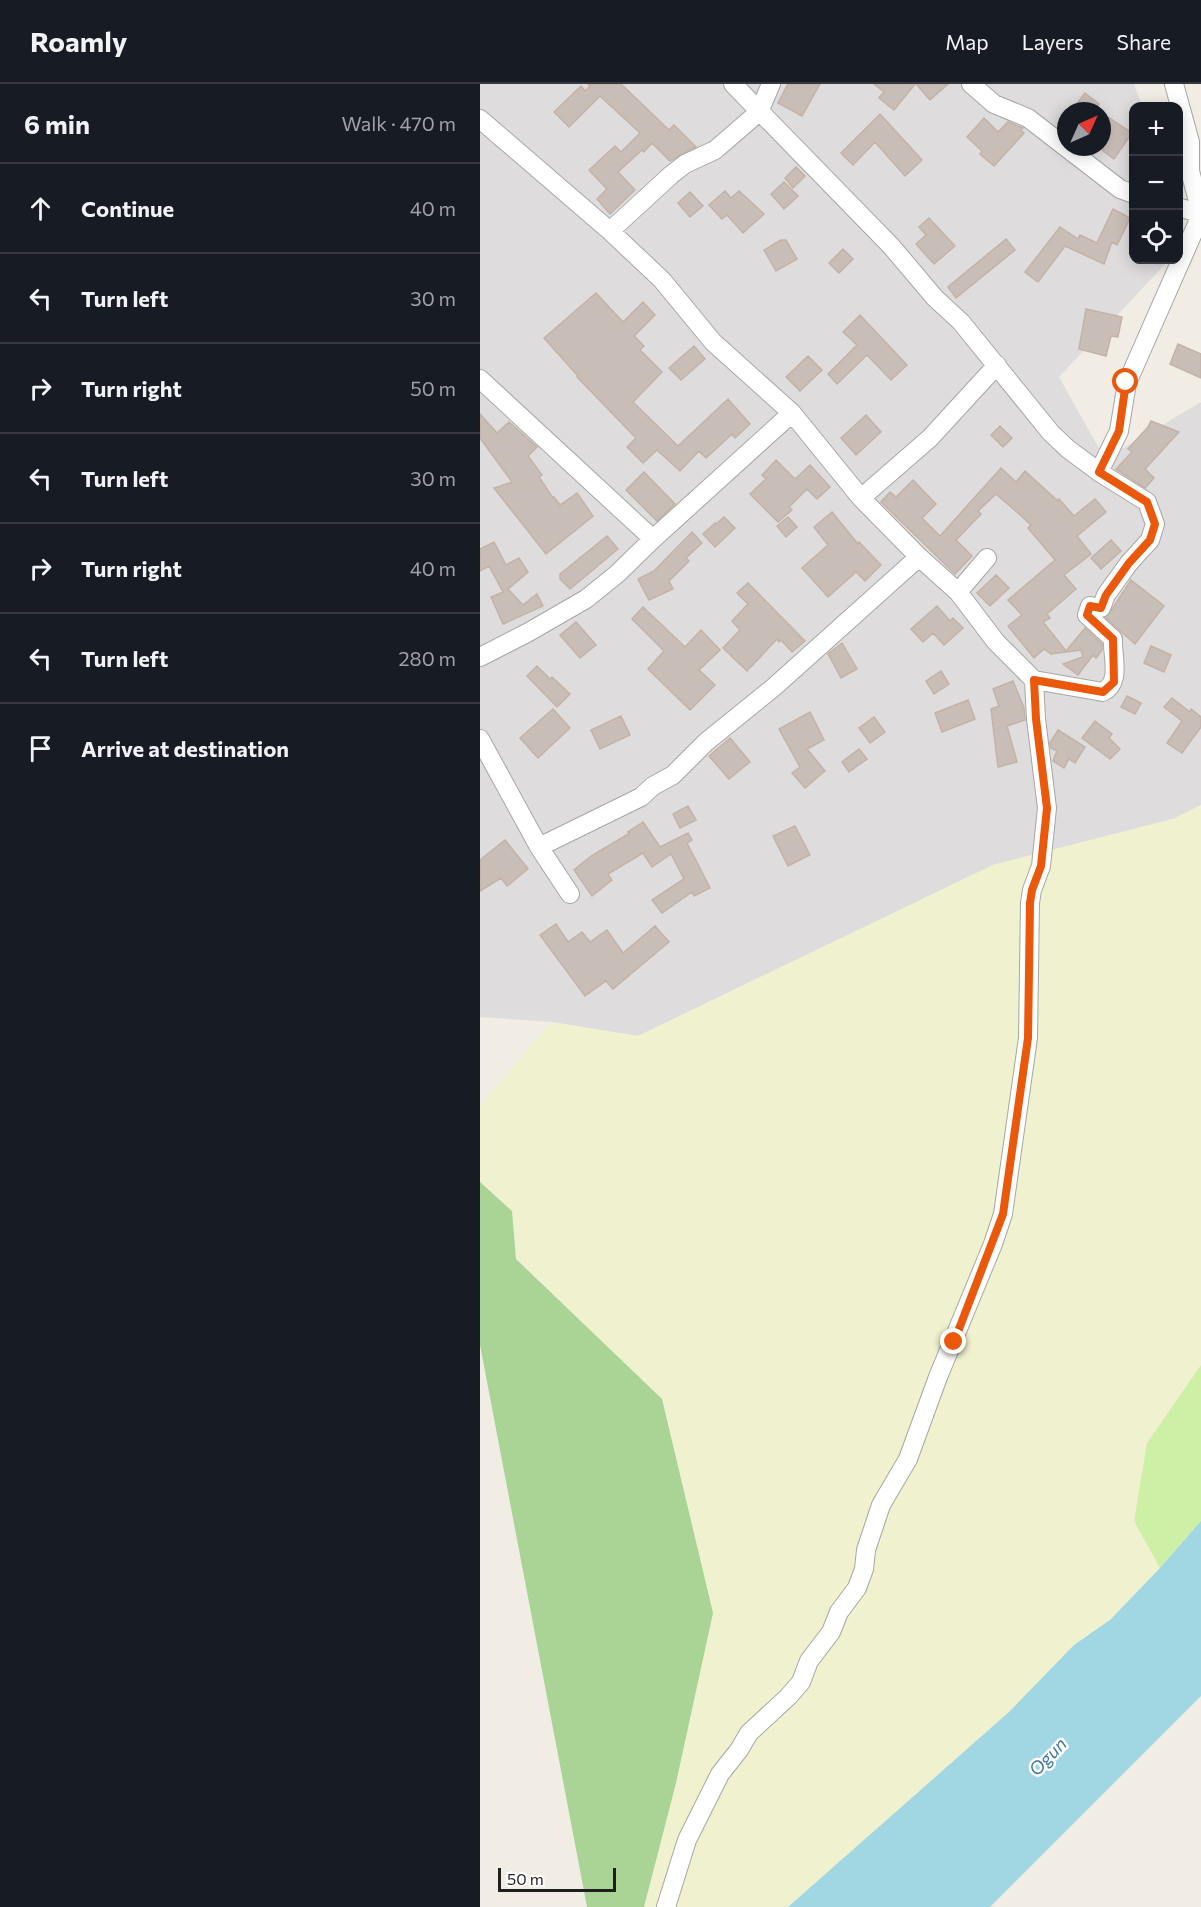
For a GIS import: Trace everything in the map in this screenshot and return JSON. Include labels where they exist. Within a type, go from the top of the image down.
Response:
[{"type":"street","points":[[480,119],[610,231],[662,280],[713,342],[792,413],[861,498],[958,592],[996,642],[1034,680],[1103,692],[1114,682],[1113,639],[1087,615],[1090,606],[1101,608],[1106,595],[1129,563],[1150,540],[1155,524],[1147,502],[1099,472],[1068,449],[1052,433],[961,322],[935,298],[891,246],[733,84]]},
{"type":"street","points":[[610,231],[671,175],[685,164],[716,150],[759,112],[771,84]]},
{"type":"street","points":[[971,84],[994,104],[1028,118],[1120,189],[1129,192]]},
{"type":"street","points":[[1099,472],[1119,431],[1126,382],[1201,214],[1190,171],[1190,142],[1174,84]]},
{"type":"street","points":[[1183,208],[1201,214]]},
{"type":"street","points":[[861,498],[930,438],[997,365]]},
{"type":"street","points":[[480,379],[652,539]]},
{"type":"street","points":[[480,657],[586,599],[617,574],[652,539],[792,413]]},
{"type":"street","points":[[539,847],[641,797],[653,786],[673,775],[706,742],[774,687],[920,557]]},
{"type":"street","points":[[958,592],[987,558]]},
{"type":"street","points":[[666,1907],[687,1840],[720,1774],[740,1749],[749,1733],[801,1682],[809,1661],[831,1632],[839,1612],[857,1588],[864,1569],[866,1550],[882,1505],[908,1460],[938,1377],[993,1244],[1003,1214],[1028,1038],[1030,903],[1041,866],[1047,808],[1036,719],[1034,680]]},
{"type":"street","points":[[480,739],[539,847],[570,894]]},
{"type":"shaded area","points":[[480,84],[1134,84],[1141,102],[1129,102],[1129,264],[1165,264],[1059,377],[1105,459],[1201,402],[1201,805],[1173,819],[993,865],[638,1036],[552,1022],[480,1017]]},
{"type":"green space","points":[[1201,805],[1201,1365],[1147,1443],[1134,1521],[1160,1568],[1110,1620],[1074,1645],[1009,1712],[788,1907],[644,1907],[676,1783],[662,1399],[516,1259],[512,1211],[480,1182],[480,1105],[552,1022],[638,1036],[993,865],[1173,819]]},
{"type":"green space","points":[[480,1182],[512,1211],[516,1259],[662,1399],[713,1613],[676,1783],[644,1907],[587,1907],[480,1345]]},
{"type":"green space","points":[[1201,1365],[1201,1521],[1160,1568],[1134,1521],[1147,1443]]},
{"type":"water","name":"Ogun","points":[[1201,1521],[1201,1696],[990,1907],[788,1907],[1009,1712],[1074,1645],[1110,1620]]},
{"type":"building","points":[[588,84],[621,84],[669,130],[674,125],[696,147],[670,161],[652,143],[644,152],[642,150],[618,172],[635,190],[610,214],[597,199],[607,189],[589,170],[615,146],[621,152],[640,133],[600,96],[569,127],[554,112],[581,86],[585,91],[590,86]]},
{"type":"building","points":[[788,84],[820,84],[802,116],[778,103]]},
{"type":"building","points":[[874,84],[915,84],[894,110],[879,98],[884,92]]},
{"type":"building","points":[[916,84],[948,84],[930,100]]},
{"type":"building","points":[[1085,93],[1096,102],[1078,102]]},
{"type":"building","points":[[880,114],[922,160],[905,176],[875,142],[853,165],[841,153]]},
{"type":"building","points":[[984,118],[998,132],[1008,122],[1023,128],[1021,130],[1024,133],[994,166],[980,154],[982,151],[967,137]]},
{"type":"building","points":[[1111,119],[1129,131],[1129,137],[1114,159],[1110,156]]},
{"type":"building","points":[[796,167],[805,176],[793,188],[785,178]]},
{"type":"building","points":[[784,182],[798,196],[784,209],[771,194]]},
{"type":"building","points":[[725,191],[731,198],[739,191],[764,214],[743,233],[727,215],[722,219],[709,205]]},
{"type":"building","points":[[690,192],[703,206],[690,217],[678,203]]},
{"type":"building","points":[[1113,209],[1129,217],[1117,245],[1112,242],[1104,264],[1065,246],[1038,282],[1025,272],[1060,227],[1078,239],[1080,235],[1097,243]]},
{"type":"building","points":[[929,218],[955,246],[934,264],[916,244],[926,235],[919,227]]},
{"type":"building","points":[[1006,239],[1015,250],[956,298],[948,287]]},
{"type":"building","points":[[781,240],[786,240],[797,259],[776,271],[764,250]]},
{"type":"building","points":[[843,249],[853,259],[839,273],[829,263]]},
{"type":"building","points":[[596,293],[623,322],[643,302],[655,315],[634,336],[644,346],[640,350],[662,372],[633,402],[678,446],[728,399],[750,424],[735,438],[732,434],[706,458],[699,451],[680,471],[657,450],[643,463],[627,447],[636,438],[577,377],[544,338]]},
{"type":"building","points":[[1086,309],[1122,317],[1118,337],[1111,336],[1106,356],[1079,349]]},
{"type":"building","points":[[860,315],[907,365],[891,380],[867,355],[837,384],[828,374],[857,345],[843,332]]},
{"type":"building","points":[[1178,344],[1201,354],[1201,378],[1170,364]]},
{"type":"building","points":[[694,346],[705,359],[681,380],[669,368]]},
{"type":"building","points":[[808,356],[822,370],[800,391],[786,377]]},
{"type":"building","points":[[480,414],[497,433],[509,422],[537,447],[528,456],[542,475],[539,477],[560,505],[577,493],[593,516],[546,554],[494,488],[512,482],[480,438]]},
{"type":"building","points":[[866,415],[881,432],[856,455],[841,438]]},
{"type":"building","points":[[1151,421],[1179,432],[1145,469],[1154,478],[1145,488],[1116,469],[1132,452],[1128,449]]},
{"type":"building","points":[[1000,426],[1012,438],[1003,447],[991,435]]},
{"type":"building","points":[[776,460],[795,479],[810,465],[830,487],[817,499],[807,489],[789,507],[792,510],[778,522],[750,494],[766,479],[762,475]]},
{"type":"building","points":[[1001,468],[1016,482],[1025,471],[1058,501],[1059,499],[1074,516],[1095,499],[1106,512],[1077,536],[1091,554],[1064,575],[1076,589],[1047,614],[1050,618],[1043,622],[1066,651],[1085,628],[1102,644],[1102,650],[1096,658],[1093,655],[1078,675],[1063,664],[1083,657],[1081,650],[1051,654],[1044,649],[1034,658],[1008,626],[1022,615],[1008,600],[1055,560],[1028,528],[1031,525],[1018,513],[996,494],[978,511],[981,514],[956,540],[972,556],[955,574],[881,502],[890,492],[896,497],[913,480],[936,504],[922,518],[940,536]]},
{"type":"building","points":[[644,472],[675,504],[657,521],[626,490]]},
{"type":"building","points":[[832,512],[858,544],[859,542],[881,565],[865,581],[856,572],[828,597],[802,568],[828,545],[814,527]]},
{"type":"building","points":[[724,517],[735,528],[715,547],[703,534]]},
{"type":"building","points":[[788,517],[797,527],[786,537],[777,526]]},
{"type":"building","points":[[692,532],[702,543],[686,558],[689,561],[669,581],[673,589],[649,600],[638,579],[654,571]]},
{"type":"building","points":[[607,536],[618,549],[570,589],[560,579],[560,574]]},
{"type":"building","points":[[1111,540],[1121,551],[1101,569],[1091,558]]},
{"type":"building","points":[[494,542],[506,565],[519,558],[528,572],[508,589],[523,605],[537,594],[543,606],[503,624],[491,597],[503,592],[489,566],[480,571],[480,549]]},
{"type":"building","points":[[996,575],[1009,588],[990,606],[977,593]]},
{"type":"building","points":[[1131,580],[1164,606],[1135,644],[1106,618]]},
{"type":"building","points":[[748,583],[805,641],[792,652],[781,640],[779,642],[777,639],[747,671],[723,648],[740,630],[732,621],[748,604],[737,593]]},
{"type":"building","points":[[937,606],[950,621],[953,618],[963,628],[944,645],[933,633],[923,642],[911,629]]},
{"type":"building","points":[[643,607],[685,647],[701,630],[720,650],[699,670],[715,685],[690,710],[648,669],[664,651],[632,619]]},
{"type":"building","points":[[576,622],[596,645],[580,658],[560,635]]},
{"type":"building","points":[[842,643],[857,669],[841,678],[828,654]]},
{"type":"building","points":[[1151,646],[1171,655],[1164,672],[1144,663]]},
{"type":"building","points":[[537,666],[570,694],[557,707],[527,676]]},
{"type":"building","points":[[941,671],[949,684],[934,694],[926,681]]},
{"type":"building","points":[[1013,681],[1024,708],[1025,720],[1007,726],[1017,762],[998,767],[991,709],[999,706],[993,689]]},
{"type":"building","points":[[1127,696],[1141,703],[1135,714],[1121,707]]},
{"type":"building","points":[[1172,698],[1190,712],[1191,709],[1201,717],[1201,727],[1182,753],[1167,743],[1182,721],[1164,707]]},
{"type":"building","points":[[968,700],[975,719],[942,732],[935,713]]},
{"type":"building","points":[[553,709],[570,728],[538,758],[520,738]]},
{"type":"building","points":[[810,712],[824,740],[807,749],[825,771],[805,788],[792,773],[800,767],[779,729]]},
{"type":"building","points":[[621,716],[630,735],[600,749],[591,730]]},
{"type":"building","points":[[874,717],[885,732],[870,743],[859,728]]},
{"type":"building","points":[[1095,721],[1112,734],[1109,738],[1120,749],[1110,759],[1082,738]]},
{"type":"building","points":[[1058,730],[1085,747],[1075,763],[1069,759],[1064,768],[1053,761],[1057,751],[1051,748],[1050,743]]},
{"type":"building","points":[[730,738],[750,762],[729,779],[709,756]]},
{"type":"building","points":[[859,749],[867,759],[849,772],[842,762]]},
{"type":"building","points":[[688,806],[696,820],[680,828],[673,814]]},
{"type":"building","points":[[643,822],[660,847],[688,833],[692,840],[687,843],[710,888],[694,896],[692,892],[662,913],[652,900],[684,879],[671,854],[652,867],[643,853],[608,874],[612,880],[592,896],[574,870]]},
{"type":"building","points":[[795,826],[810,855],[788,866],[773,836]]},
{"type":"building","points":[[505,840],[528,869],[507,886],[501,878],[480,891],[480,860]]},
{"type":"building","points":[[556,924],[568,942],[582,932],[590,942],[607,930],[623,953],[655,926],[669,942],[613,989],[606,981],[585,996],[540,935]]},
{"type":"route","points":[[954,1342],[1003,1214],[1028,1038],[1030,903],[1044,854],[1047,808],[1036,719],[1034,680],[1103,692],[1114,682],[1113,639],[1087,615],[1090,606],[1101,608],[1106,595],[1129,563],[1150,540],[1155,524],[1147,502],[1099,472],[1119,431],[1126,382]]}]
